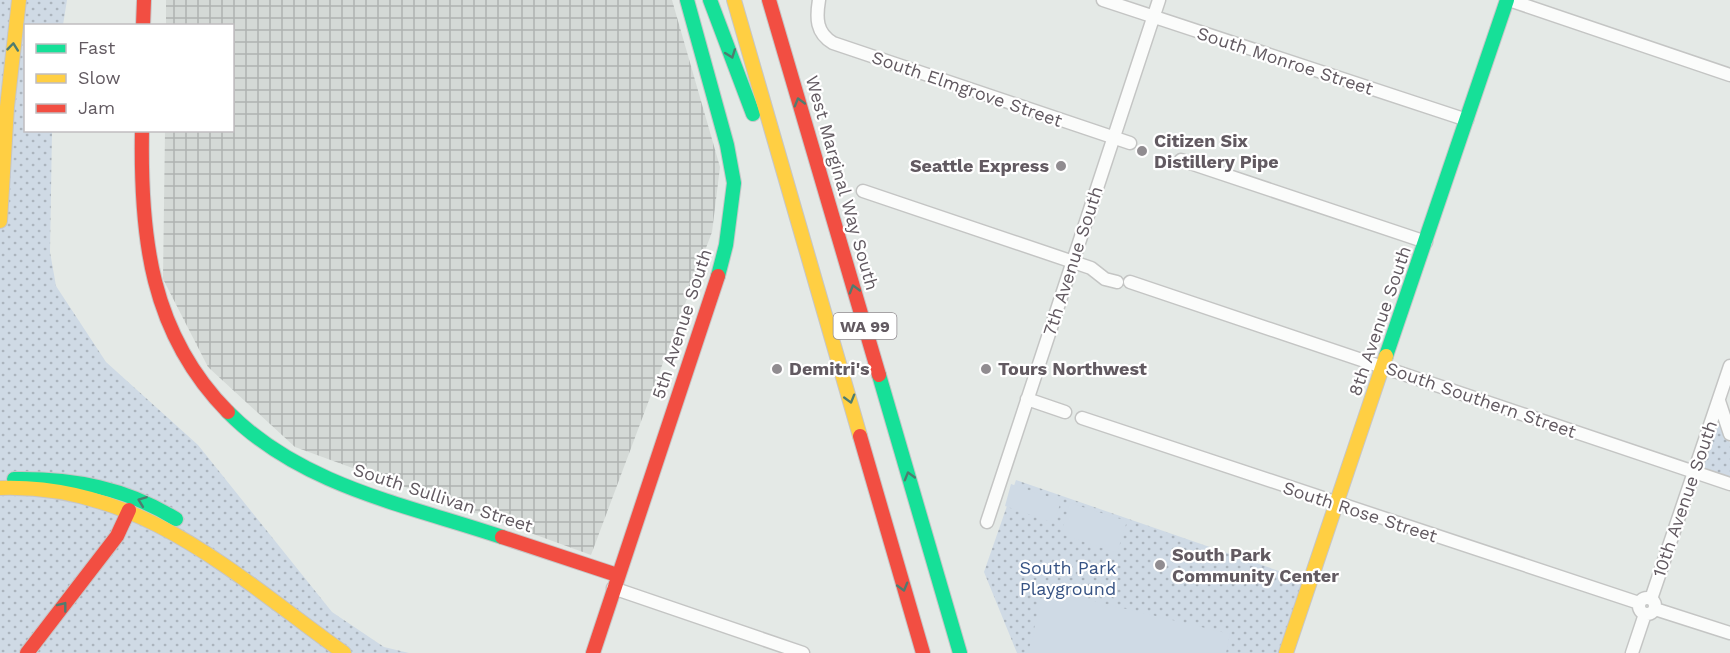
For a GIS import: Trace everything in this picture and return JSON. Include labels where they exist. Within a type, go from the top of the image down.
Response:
[{"type":"main road","points":[[0,221],[7,107],[18,0]]},
{"type":"main road","points":[[143,24],[144,0]]},
{"type":"main road","name":"5th Avenue South","points":[[593,653],[615,581],[717,280],[726,245],[734,195],[732,166],[687,0]]},
{"type":"main road","points":[[710,0],[826,317]]},
{"type":"main road","name":"WA 99","points":[[734,0],[923,653]]},
{"type":"main road","name":"West Marginal Way South","points":[[769,0],[960,653]]},
{"type":"main road","name":"8th Avenue South","points":[[1290,652],[1337,504],[1508,0]]},
{"type":"main road","name":"South Sullivan Street","points":[[142,132],[147,251],[158,296],[172,333],[214,398],[239,424],[298,465],[326,478],[615,581]]},
{"type":"main road","points":[[2,487],[12,479],[41,478],[84,483],[117,492],[169,514],[273,591],[287,612]]},
{"type":"main road","points":[[2,487],[70,493],[129,510],[162,523],[185,537],[344,653]]},
{"type":"main road","points":[[27,653],[117,536],[129,510]]},
{"type":"main road","points":[[920,513],[971,642]]},
{"type":"street","name":"South Elmgrove Street","points":[[819,0],[819,31],[832,43],[1130,143]]},
{"type":"street","name":"South Monroe Street","points":[[1103,0],[1467,120]]},
{"type":"street","name":"7th Avenue South","points":[[987,522],[1159,0]]},
{"type":"street","points":[[1508,0],[1730,75]]},
{"type":"street","points":[[1180,160],[1426,242]]},
{"type":"street","name":"South Southern Street","points":[[863,191],[1073,262],[1123,282],[1730,484]]},
{"type":"street","name":"10th Avenue South","points":[[1632,653],[1730,366]]},
{"type":"street","points":[[1027,399],[1065,412]]},
{"type":"street","points":[[1719,401],[1730,434]]},
{"type":"street","name":"South Rose Street","points":[[1082,418],[1730,633]]},
{"type":"street","name":"South Sullivan Street","points":[[615,581],[804,653]]},
{"type":"shaded area","points":[[166,0],[672,0],[720,167],[712,232],[591,555],[295,447],[208,367],[163,279],[165,132],[234,132],[234,24],[166,24]]},
{"type":"green space","points":[[0,0],[67,0],[63,24],[24,24],[24,132],[52,132],[50,252],[56,286],[106,362],[198,445],[332,612],[384,647],[409,653],[0,653]]},
{"type":"green space","points":[[1716,409],[1730,443],[1730,484],[1693,472]]},
{"type":"green space","name":"South Park Playground","points":[[1016,480],[1305,580],[1280,653],[1017,653],[984,572]]},
{"type":"green space","points":[[1011,484],[1061,501],[1054,523],[1005,506]]},
{"type":"green space","points":[[1070,503],[1127,521],[1117,553],[1061,534]]},
{"type":"green space","points":[[1052,591],[1230,634],[1226,653],[1028,653],[1042,597]]},
{"type":"traffic: fast","points":[[687,0],[727,145],[734,183],[726,245],[718,276]]},
{"type":"traffic: fast","points":[[710,0],[753,114]]},
{"type":"traffic: fast","points":[[1386,356],[1507,0]]},
{"type":"traffic: fast","points":[[879,375],[960,653]]},
{"type":"traffic: fast","points":[[228,412],[257,437],[288,458],[322,476],[393,503],[502,537]]},
{"type":"traffic: fast","points":[[14,479],[57,480],[98,487],[138,500],[176,519]]},
{"type":"traffic: slow","points":[[0,221],[7,107],[19,0]]},
{"type":"traffic: slow","points":[[734,0],[860,436]]},
{"type":"traffic: slow","points":[[1286,653],[1386,356]]},
{"type":"traffic: slow","points":[[0,488],[51,491],[98,501],[143,518],[185,540],[225,566],[344,653]]},
{"type":"traffic: jam","points":[[143,24],[144,0]]},
{"type":"traffic: jam","points":[[769,0],[879,375]]},
{"type":"traffic: jam","points":[[142,132],[144,208],[155,281],[166,316],[181,350],[202,382],[228,412]]},
{"type":"traffic: jam","points":[[593,653],[718,276]]},
{"type":"traffic: jam","points":[[860,436],[923,653]]},
{"type":"traffic: jam","points":[[27,653],[117,536],[129,510]]},
{"type":"traffic: jam","points":[[502,537],[617,575]]},
{"type":"place","name":"Citizen Six Distillery Pipe","points":[[1142,151]]},
{"type":"place","name":"Seattle Express","points":[[1061,166]]},
{"type":"place","name":"Demitri's","points":[[777,369]]},
{"type":"place","name":"Tours Northwest","points":[[986,369]]},
{"type":"place","name":"South Park Community Center","points":[[1160,565]]}]
